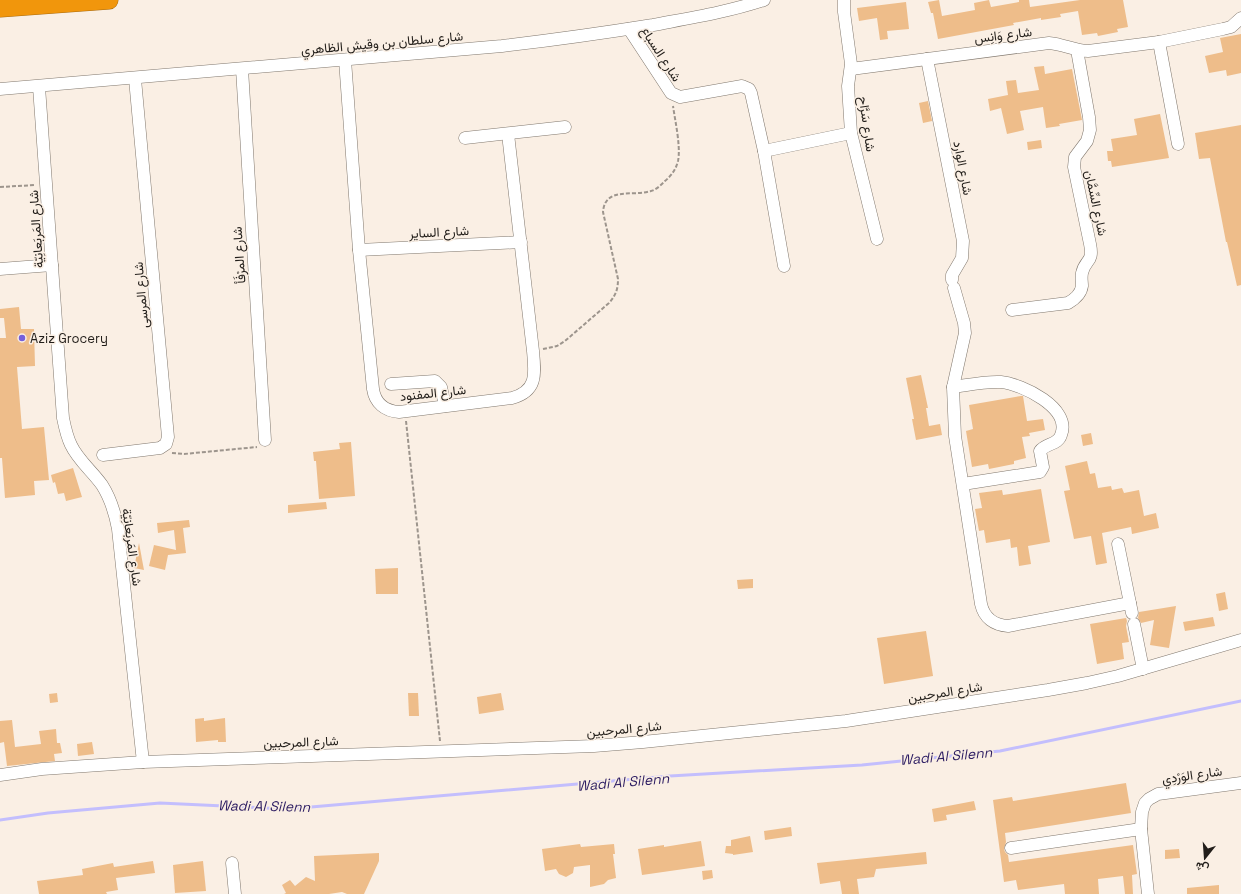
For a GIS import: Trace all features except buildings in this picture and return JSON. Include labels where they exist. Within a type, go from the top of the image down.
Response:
[{"type":"highway","points":[[0,8],[109,0]]},
{"type":"street","name":"شارع سلطان بن وقيش الظاهري","points":[[0,90],[345,60],[562,39],[692,18],[764,0]]},
{"type":"street","name":"شارع سَرَّاح","points":[[838,0],[844,6],[851,69],[848,86],[852,133],[877,239]]},
{"type":"street","name":"شارع وَانِس","points":[[851,69],[1049,44],[1058,44],[1077,50],[1088,51],[1159,42],[1231,27],[1241,18]]},
{"type":"street","name":"شارع السباع","points":[[629,29],[672,94],[680,97],[738,87],[746,87],[751,93],[764,151],[784,266]]},
{"type":"street","points":[[1159,42],[1178,144]]},
{"type":"street","name":"شارع السِّمَّان","points":[[1012,310],[1068,303],[1075,299],[1080,294],[1082,286],[1082,272],[1090,259],[1091,254],[1074,167],[1075,157],[1089,136],[1090,124],[1077,50]]},
{"type":"street","name":"شارع المفنود","points":[[345,60],[359,250],[374,394],[379,403],[388,410],[405,411],[512,398],[525,393],[530,388],[535,376],[533,351],[508,134]]},
{"type":"street","name":"شارع الوارد","points":[[927,60],[962,236],[962,258],[952,275],[953,284],[964,323],[965,333],[953,387]]},
{"type":"street","name":"شارع المرْفَأ","points":[[242,69],[265,440]]},
{"type":"street","name":"شارع المرسى","points":[[135,79],[168,437],[163,447]]},
{"type":"street","name":"شارع المَربَعانِيّة","points":[[39,87],[62,409],[65,428],[71,446],[78,457],[102,486],[110,499],[115,514],[118,529],[143,762]]},
{"type":"street","points":[[464,138],[565,127]]},
{"type":"street","points":[[764,151],[852,133]]},
{"type":"street","name":"شارع الساير","points":[[359,250],[521,242]]},
{"type":"street","points":[[0,269],[52,265]]},
{"type":"street","points":[[391,384],[434,381],[441,387],[445,406]]},
{"type":"street","points":[[963,484],[1040,472],[1042,466],[1040,451],[1044,447],[1054,443],[1060,437],[1063,430],[1062,420],[1058,412],[1052,407],[1028,390],[1014,385],[993,382],[953,387],[955,436],[981,604],[984,613],[991,621],[1002,626],[1132,613]]},
{"type":"street","points":[[103,455],[163,447]]},
{"type":"street","points":[[1118,544],[1143,669]]},
{"type":"street","name":"شارع المرحبين","points":[[0,775],[42,769],[143,762],[594,746],[846,721],[1088,683],[1143,669],[1241,640]]},
{"type":"street","name":"شارع الوَرْدِي","points":[[1148,894],[1141,829],[1141,818],[1145,803],[1153,796],[1158,794],[1241,783]]},
{"type":"street","points":[[1011,848],[1141,829]]},
{"type":"street","points":[[232,863],[235,894]]},
{"type":"path","points":[[533,351],[561,344],[610,303],[615,296],[618,288],[618,279],[603,212],[604,205],[608,199],[613,196],[651,191],[657,188],[672,174],[676,168],[679,152],[672,94]]},
{"type":"path","points":[[0,187],[47,185]]},
{"type":"path","points":[[405,411],[441,752]]},
{"type":"path","points":[[163,447],[171,452],[181,454],[260,446],[265,440]]},
{"type":"waterway","name":"Wadi Al Silenn","points":[[0,820],[48,813],[160,803],[288,809],[670,776],[862,765],[1000,751],[1241,701]]},
{"type":"place","name":"Aziz Grocery","points":[[22,338]]}]
